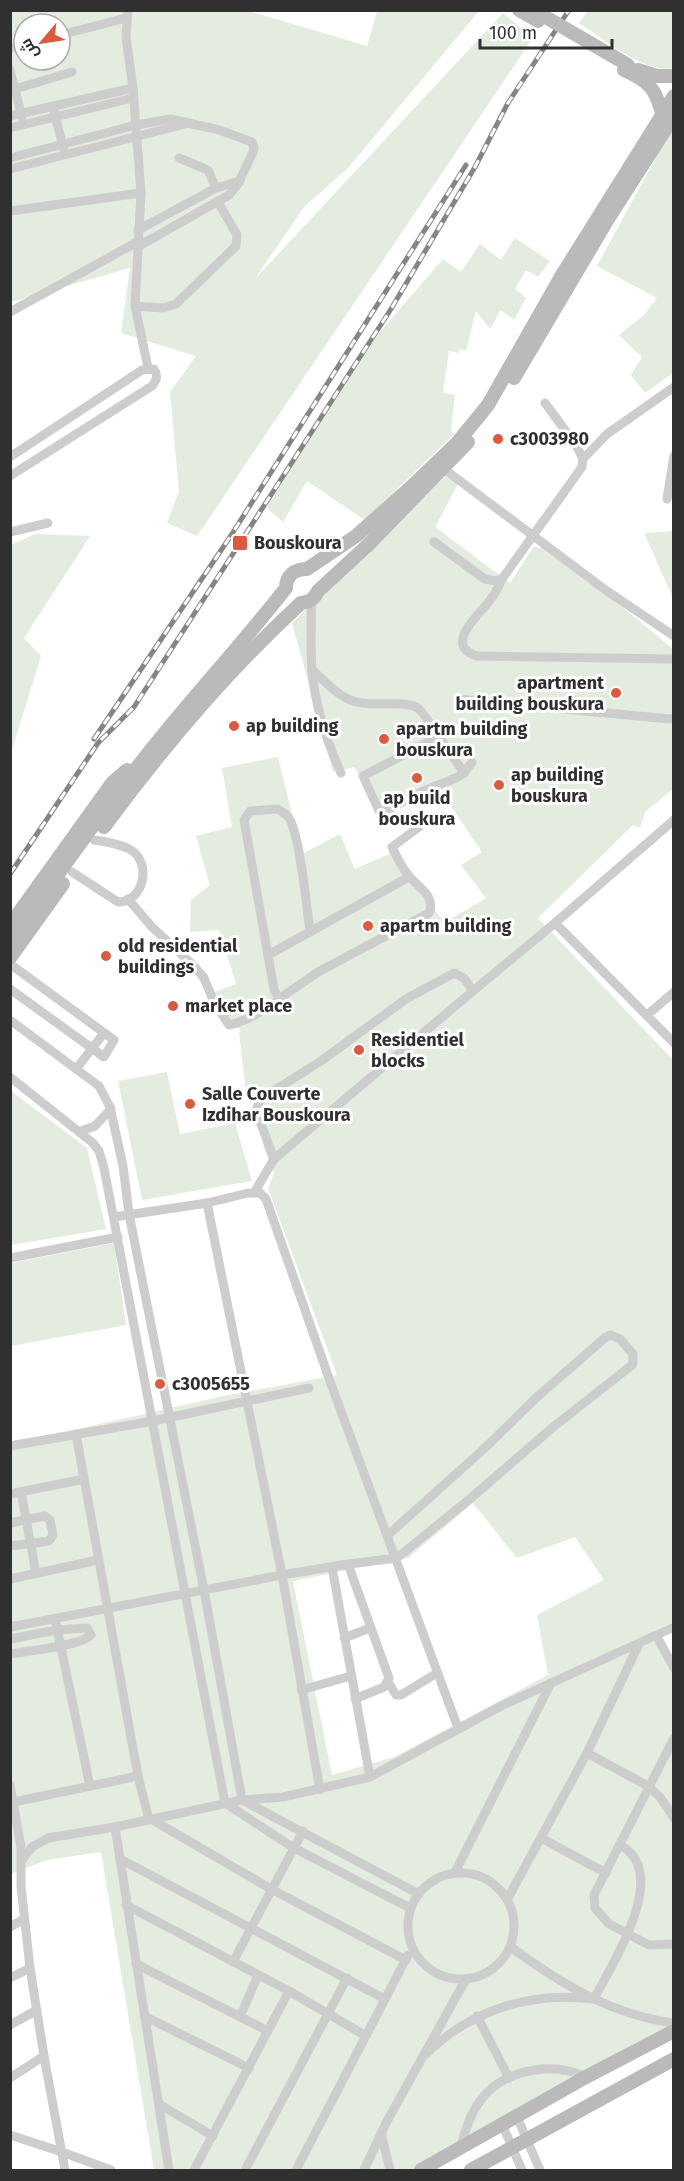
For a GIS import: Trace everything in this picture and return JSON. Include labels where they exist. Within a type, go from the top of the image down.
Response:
[{"type":"street","points":[[519,10],[538,16],[626,67],[649,84],[668,114]]},
{"type":"street","points":[[72,31],[127,14],[126,37],[133,88],[141,193],[135,306],[148,368]]},
{"type":"street","points":[[626,67],[652,75],[674,76]]},
{"type":"street","points":[[10,70],[24,125]]},
{"type":"street","points":[[15,89],[72,72]]},
{"type":"street","points":[[10,116],[133,88]]},
{"type":"street","points":[[10,958],[94,840],[171,742],[259,642],[310,598],[444,469],[480,428],[502,396],[608,219],[668,114],[674,96]]},
{"type":"street","points":[[10,128],[133,98]]},
{"type":"street","points":[[53,106],[64,150]]},
{"type":"street","points":[[307,569],[357,536],[410,488],[457,443],[488,405],[562,275],[668,114]]},
{"type":"street","points":[[10,169],[136,125],[171,119],[219,130],[252,142],[255,148],[240,181],[232,192],[218,202],[10,312]]},
{"type":"street","points":[[10,158],[136,136],[189,123]]},
{"type":"street","points":[[179,158],[208,170],[216,188]]},
{"type":"street","points":[[138,230],[216,188],[240,181]]},
{"type":"street","points":[[10,211],[141,193]]},
{"type":"street","points":[[135,306],[163,308],[176,304],[236,246],[237,236],[218,202]]},
{"type":"street","points":[[10,457],[142,370],[154,369],[157,374],[152,386],[10,476]]},
{"type":"street","points":[[674,387],[607,434],[584,459],[582,466],[502,579],[491,600],[465,630],[463,637],[464,644],[471,653],[477,656],[674,659]]},
{"type":"street","points":[[545,403],[584,459]]},
{"type":"street","points":[[41,436],[50,450]]},
{"type":"street","points":[[667,499],[674,456]]},
{"type":"street","points":[[444,469],[645,618],[674,636]]},
{"type":"street","points":[[10,532],[48,524]]},
{"type":"street","points":[[434,542],[485,579],[496,581],[502,579]]},
{"type":"street","points":[[10,940],[145,757],[247,638],[286,588],[291,573],[301,569],[307,569],[315,574],[319,581],[310,598],[312,670],[325,734],[341,773]]},
{"type":"street","points":[[286,588],[293,599],[310,598]]},
{"type":"street","points":[[312,670],[351,701],[406,705],[417,708],[426,717],[464,773]]},
{"type":"street","points":[[459,699],[674,718]]},
{"type":"street","points":[[438,737],[363,776],[379,811],[386,811],[464,773],[472,762]]},
{"type":"street","points":[[10,925],[115,780],[145,757]]},
{"type":"street","points":[[279,999],[274,989],[244,820],[250,811],[278,810],[289,818],[299,855],[310,932]]},
{"type":"street","points":[[254,1193],[274,1159],[674,820]]},
{"type":"street","points":[[128,899],[152,927],[193,964],[204,978],[214,1002],[229,1025],[240,1023],[254,1016],[318,972],[429,913],[431,906],[428,895],[409,877],[392,847],[419,827]]},
{"type":"street","points":[[72,872],[112,899],[121,902],[137,893],[143,881],[144,869],[141,862],[131,850],[94,840]]},
{"type":"street","points":[[268,955],[409,877]]},
{"type":"street","points":[[555,923],[674,1043]]},
{"type":"street","points":[[10,964],[114,1040],[104,1057],[10,988]]},
{"type":"street","points":[[274,1159],[256,1111],[259,1102],[267,1095],[321,1061],[406,999],[452,974],[460,975],[473,992]]},
{"type":"street","points":[[647,1015],[674,992]]},
{"type":"street","points":[[10,1020],[99,1086],[111,1109],[123,1166],[129,1214],[171,1416],[242,1800]]},
{"type":"street","points":[[76,1069],[104,1033]]},
{"type":"street","points":[[10,1077],[81,1131],[99,1151],[118,1237],[225,1803],[294,1848],[410,1908]]},
{"type":"street","points":[[81,1131],[95,1126],[111,1109]]},
{"type":"street","points":[[114,1217],[207,1203],[254,1193],[263,1196],[270,1207],[331,1384],[458,1728]]},
{"type":"street","points":[[207,1203],[282,1575],[320,1790]]},
{"type":"street","points":[[10,1258],[118,1237]]},
{"type":"street","points":[[10,1627],[282,1575],[397,1558],[552,1428],[633,1364],[633,1354],[614,1335],[603,1340],[537,1397],[486,1447],[388,1535]]},
{"type":"street","points":[[10,1446],[153,1421],[309,1388]]},
{"type":"street","points":[[76,1434],[138,1776],[150,1820],[271,1889],[406,1960]]},
{"type":"street","points":[[10,1494],[84,1479]]},
{"type":"street","points":[[21,1492],[36,1573]]},
{"type":"street","points":[[10,1523],[47,1517],[53,1535],[51,1540],[10,1546]]},
{"type":"street","points":[[10,1579],[98,1560]]},
{"type":"street","points":[[348,1564],[388,1675],[388,1683],[396,1695],[401,1695],[437,1673]]},
{"type":"street","points":[[332,1567],[370,1778]]},
{"type":"street","points":[[55,1619],[90,1786]]},
{"type":"street","points":[[22,1860],[32,1847],[48,1838],[115,1827],[242,1800],[283,1797],[370,1778],[458,1728],[674,1627]]},
{"type":"street","points":[[10,1639],[57,1630],[87,1628],[91,1635],[86,1639],[60,1646],[10,1654]]},
{"type":"street","points":[[344,1638],[370,1628]]},
{"type":"street","points":[[656,1635],[674,1668]]},
{"type":"street","points":[[508,1898],[587,1753],[639,1644]]},
{"type":"street","points":[[302,1690],[351,1676]]},
{"type":"street","points":[[355,1700],[388,1683]]},
{"type":"street","points":[[454,1872],[551,1683]]},
{"type":"street","points":[[674,1738],[594,1895],[595,1908],[609,1924],[649,1945],[674,1944]]},
{"type":"street","points":[[587,1753],[648,1786],[660,1797],[674,1818]]},
{"type":"street","points":[[14,1802],[138,1776]]},
{"type":"street","points":[[10,1785],[22,1860],[20,1874],[30,1968],[65,2170]]},
{"type":"street","points":[[242,1800],[417,1893]]},
{"type":"street","points":[[115,1827],[169,2170]]},
{"type":"street","points":[[233,1962],[303,1831]]},
{"type":"street","points":[[541,1838],[606,1873]]},
{"type":"street","points":[[594,1999],[628,1935],[638,1901],[641,1870],[635,1854],[620,1845]]},
{"type":"street","points":[[120,1859],[252,1927],[385,2000]]},
{"type":"street","points":[[454,1872],[475,1873],[494,1882],[508,1898],[515,1922],[511,1947],[500,1963],[485,1974],[466,1980],[444,1977],[425,1966],[412,1948],[407,1928],[410,1908],[417,1893],[434,1879],[454,1872]]},
{"type":"street","points":[[10,1879],[20,1874]]},
{"type":"street","points":[[126,1905],[289,1991],[366,2036]]},
{"type":"street","points":[[10,1927],[24,1919]]},
{"type":"street","points":[[511,1947],[552,1977],[594,1999],[628,2014],[674,2023]]},
{"type":"street","points":[[296,2170],[412,1948]]},
{"type":"street","points":[[136,1964],[268,2031]]},
{"type":"street","points":[[10,1978],[30,1968]]},
{"type":"street","points":[[240,2017],[258,1975]]},
{"type":"street","points":[[245,2170],[347,1978]]},
{"type":"street","points":[[364,2170],[381,2133],[466,1980]]},
{"type":"street","points":[[194,2170],[289,1991]]},
{"type":"street","points":[[424,2055],[440,2040],[477,2016],[504,2006],[526,2000],[576,1997],[594,1999]]},
{"type":"street","points":[[10,2025],[37,2010]]},
{"type":"street","points":[[144,2016],[249,2068]]},
{"type":"street","points":[[477,2016],[509,2078]]},
{"type":"street","points":[[421,2170],[586,2077],[674,2031]]},
{"type":"street","points":[[10,2078],[44,2056]]},
{"type":"street","points":[[471,2170],[674,2059]]},
{"type":"street","points":[[460,2149],[468,2122],[481,2099],[509,2078],[535,2069],[552,2068],[586,2077]]},
{"type":"street","points":[[159,2104],[213,2136]]},
{"type":"street","points":[[517,2117],[540,2170]]},
{"type":"street","points":[[502,2124],[522,2170]]},
{"type":"street","points":[[381,2133],[390,2170]]},
{"type":"street","points":[[10,2135],[111,2170]]},
{"type":"shaded area","points":[[11,11],[249,11],[367,46],[377,11],[479,11],[348,168],[304,207],[255,279],[503,13],[533,38],[197,536],[167,523],[179,491],[170,392],[196,356],[121,333],[130,268],[11,302]]},
{"type":"shaded area","points":[[588,11],[673,11],[673,69],[648,65],[612,46],[579,23]]},
{"type":"shaded area","points":[[672,128],[673,373],[645,393],[631,375],[642,357],[619,335],[645,314],[657,298],[597,266]]},
{"type":"shaded area","points":[[515,238],[550,261],[538,277],[526,270],[515,289],[526,298],[514,320],[501,310],[490,329],[476,311],[466,351],[460,349],[459,353],[449,351],[443,393],[455,395],[451,431],[454,434],[365,520],[307,481],[283,522],[267,508],[379,333],[443,259],[461,272],[480,244],[501,260]]},
{"type":"shaded area","points":[[448,474],[459,482],[435,527],[510,583],[534,546],[539,549],[544,542],[673,649],[673,789],[645,812],[640,828],[633,825],[538,918],[673,1060],[674,1622],[653,1631],[673,1669],[673,2029],[417,2170],[154,2170],[101,1852],[47,1860],[11,1874],[11,1444],[224,1396],[337,1375],[268,1188],[274,1173],[264,1148],[256,1095],[247,1101],[239,1032],[241,1031],[209,994],[236,984],[219,930],[190,932],[191,900],[210,885],[196,836],[232,827],[222,768],[278,757],[302,854],[340,834],[355,869],[396,851],[444,923],[486,898],[461,865],[482,852],[437,786],[386,812],[354,767],[333,772],[292,623]],"holes":[[[473,1503],[517,1558],[575,1537],[604,1580],[537,1615],[548,1675],[394,1757],[332,1775],[293,1581],[408,1558]]]},
{"type":"shaded area","points":[[674,531],[673,598],[644,533]]},
{"type":"shaded area","points":[[35,534],[90,536],[24,638],[41,656],[11,753],[11,545]]},
{"type":"shaded area","points":[[167,1072],[180,1134],[235,1123],[252,1181],[142,1200],[118,1081]]},
{"type":"shaded area","points":[[11,1091],[87,1148],[106,1229],[11,1245]]},
{"type":"shaded area","points":[[114,1243],[126,1325],[11,1346],[11,1263]]},
{"type":"railway","points":[[10,874],[98,743],[134,707],[391,309],[475,167],[508,103],[569,10]]},
{"type":"railway","points":[[94,739],[230,537],[466,165]]},
{"type":"place","name":"c3003980","points":[[498,439]]},
{"type":"place","name":"Bouskoura","points":[[240,543]]},
{"type":"place","name":"apartment building bouskura","points":[[616,693]]},
{"type":"place","name":"ap building","points":[[234,726]]},
{"type":"place","name":"apartm building bouskura","points":[[384,739]]},
{"type":"place","name":"ap build bouskura","points":[[417,778]]},
{"type":"place","name":"ap building bouskura","points":[[499,785]]},
{"type":"place","name":"apartm building","points":[[368,926]]},
{"type":"place","name":"old residential buildings","points":[[106,956]]},
{"type":"place","name":"market place","points":[[173,1006]]},
{"type":"place","name":"Residentiel blocks","points":[[359,1050]]},
{"type":"place","name":"Salle Couverte Izdihar Bouskoura","points":[[190,1104]]},
{"type":"place","name":"c3005655","points":[[160,1384]]}]
